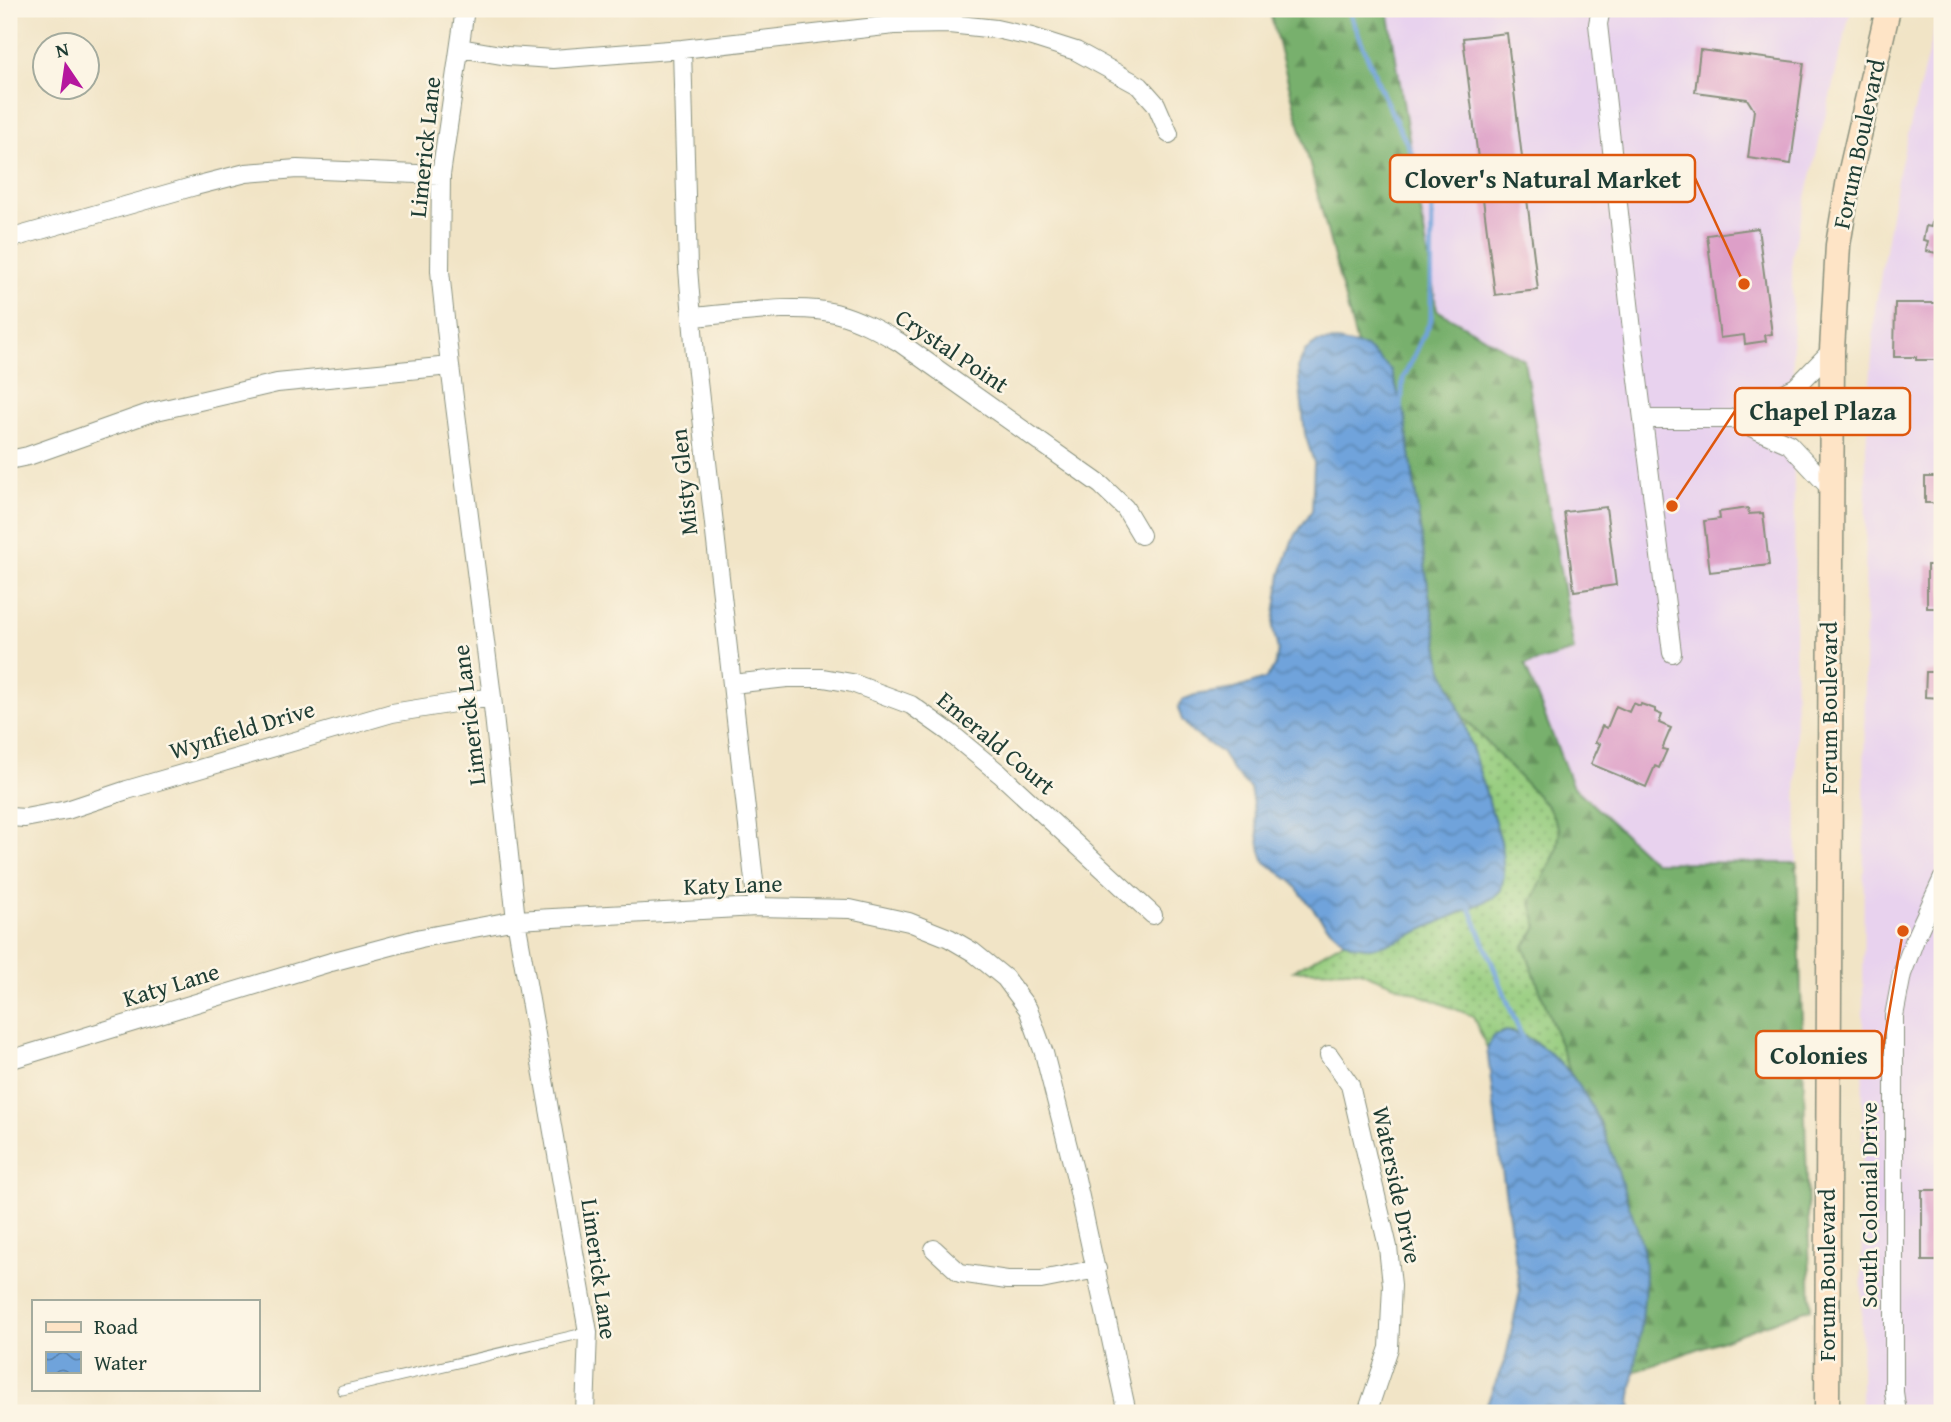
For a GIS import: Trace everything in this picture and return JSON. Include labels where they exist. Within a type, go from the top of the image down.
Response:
[{"type":"street","name":"Limerick Lane","points":[[465,9],[441,175],[440,271],[516,920],[587,1332],[584,1413]]},
{"type":"street","points":[[1601,9],[1598,24],[1672,653]]},
{"type":"street","name":"Forum Boulevard","points":[[1827,1413],[1832,350],[1838,245],[1849,179],[1888,9]]},
{"type":"street","points":[[460,48],[507,56],[552,59],[682,49],[894,25],[949,24],[996,29],[1076,51],[1140,86],[1156,104],[1169,134]]},
{"type":"street","name":"Misty Glen","points":[[682,49],[688,268],[695,355],[757,907]]},
{"type":"street","points":[[9,239],[246,173],[297,169],[441,175]]},
{"type":"street","name":"Crystal Point","points":[[692,317],[794,309],[832,312],[865,323],[900,342],[1101,485],[1125,508],[1141,535]]},
{"type":"street","points":[[1733,419],[1796,387],[1832,350]]},
{"type":"street","points":[[9,460],[28,456],[152,412],[277,383],[450,366]]},
{"type":"street","points":[[1643,419],[1733,419],[1789,444],[1830,488]]},
{"type":"street","name":"Emerald Court","points":[[732,684],[787,678],[823,678],[852,683],[911,705],[1000,774],[1153,915]]},
{"type":"street","name":"Wynfield Drive","points":[[9,817],[25,818],[67,810],[392,713],[492,697]]},
{"type":"street","name":"South Colonial Drive","points":[[1897,1413],[1894,1392],[1894,1016],[1902,974],[1942,880]]},
{"type":"street","name":"Katy Lane","points":[[9,1059],[421,937],[516,920],[757,907],[850,909],[909,922],[949,938],[973,952],[1005,978],[1028,1009],[1044,1053],[1097,1269],[1127,1413]]},
{"type":"street","name":"Waterside Drive","points":[[1329,1055],[1350,1085],[1388,1247],[1392,1285],[1389,1348],[1367,1413]]},
{"type":"street","points":[[933,1249],[960,1273],[1007,1280],[1041,1280],[1097,1269]]},
{"type":"lane","points":[[342,1390],[587,1332]]},
{"type":"shaded area","points":[[1388,9],[1851,9],[1792,256],[1797,863],[1654,862],[1572,785],[1525,665],[1574,651],[1524,360],[1437,311]]},
{"type":"shaded area","points":[[1939,9],[1942,9],[1942,1413],[1861,1413],[1866,448],[1875,309],[1897,179]]},
{"type":"green space","points":[[1269,9],[1388,9],[1437,310],[1524,360],[1574,651],[1525,665],[1572,785],[1654,862],[1797,863],[1811,1308],[1634,1372],[1643,1307],[1644,1253],[1601,1124],[1570,1072],[1524,946],[1538,927],[1531,903],[1557,850],[1560,830],[1548,807],[1462,716],[1442,667],[1429,594],[1405,416],[1366,347],[1357,345]]},
{"type":"green space","points":[[1462,716],[1548,807],[1560,830],[1557,850],[1531,903],[1538,927],[1524,946],[1570,1072],[1537,1043],[1516,1032],[1497,1034],[1487,1048],[1473,1016],[1357,970],[1293,971],[1344,941],[1353,945],[1397,941],[1493,898],[1500,890],[1501,841]]},
{"type":"water","points":[[1337,341],[1366,347],[1391,370],[1405,416],[1429,594],[1442,667],[1462,716],[1501,841],[1504,875],[1501,890],[1493,898],[1397,941],[1371,948],[1344,941],[1326,925],[1291,881],[1265,862],[1250,788],[1232,770],[1222,753],[1192,732],[1182,720],[1178,708],[1182,700],[1195,695],[1235,689],[1265,679],[1275,667],[1278,650],[1273,629],[1281,574],[1292,541],[1312,510],[1314,463],[1305,434],[1298,368],[1305,351],[1318,342]]},
{"type":"water","points":[[1506,1031],[1532,1041],[1553,1056],[1572,1075],[1599,1123],[1637,1228],[1645,1274],[1641,1330],[1630,1404],[1632,1413],[1483,1413],[1506,1357],[1520,1291],[1487,1048],[1494,1036]]},
{"type":"building","points":[[1507,33],[1538,290],[1495,295],[1463,38]]},
{"type":"building","points":[[1700,50],[1804,63],[1791,164],[1748,158],[1754,110],[1747,99],[1695,92]]},
{"type":"building","points":[[1936,205],[1942,205],[1942,254],[1926,251],[1928,241],[1923,240],[1926,226],[1931,227]]},
{"type":"building","points":[[1758,228],[1772,334],[1765,335],[1766,341],[1745,344],[1744,335],[1720,338],[1707,235]]},
{"type":"building","points":[[1895,303],[1942,303],[1942,360],[1894,357]]},
{"type":"building","points":[[1925,477],[1942,477],[1942,503],[1925,503]]},
{"type":"building","points":[[1606,507],[1616,585],[1574,591],[1564,512]]},
{"type":"building","points":[[1748,508],[1749,514],[1763,513],[1769,565],[1710,572],[1704,521],[1720,519],[1719,512]]},
{"type":"building","points":[[1927,565],[1942,565],[1942,608],[1927,608]]},
{"type":"building","points":[[1926,672],[1942,672],[1942,698],[1925,697]]},
{"type":"building","points":[[1633,703],[1655,709],[1655,712],[1662,715],[1659,723],[1671,728],[1662,749],[1667,750],[1659,768],[1655,766],[1646,787],[1591,764],[1600,744],[1595,743],[1602,726],[1607,728],[1616,706],[1629,712]]},
{"type":"building","points":[[1922,1190],[1942,1190],[1942,1261],[1922,1261]]},
{"type":"waterway","points":[[1348,9],[1383,95],[1432,194],[1431,320],[1403,379],[1401,408]]},
{"type":"waterway","points":[[1468,903],[1523,1040]]},
{"type":"place","name":"Clover's Natural Market","points":[[1744,284]]},
{"type":"place","name":"Chapel Plaza","points":[[1672,506]]},
{"type":"place","name":"Colonies","points":[[1903,931]]}]
